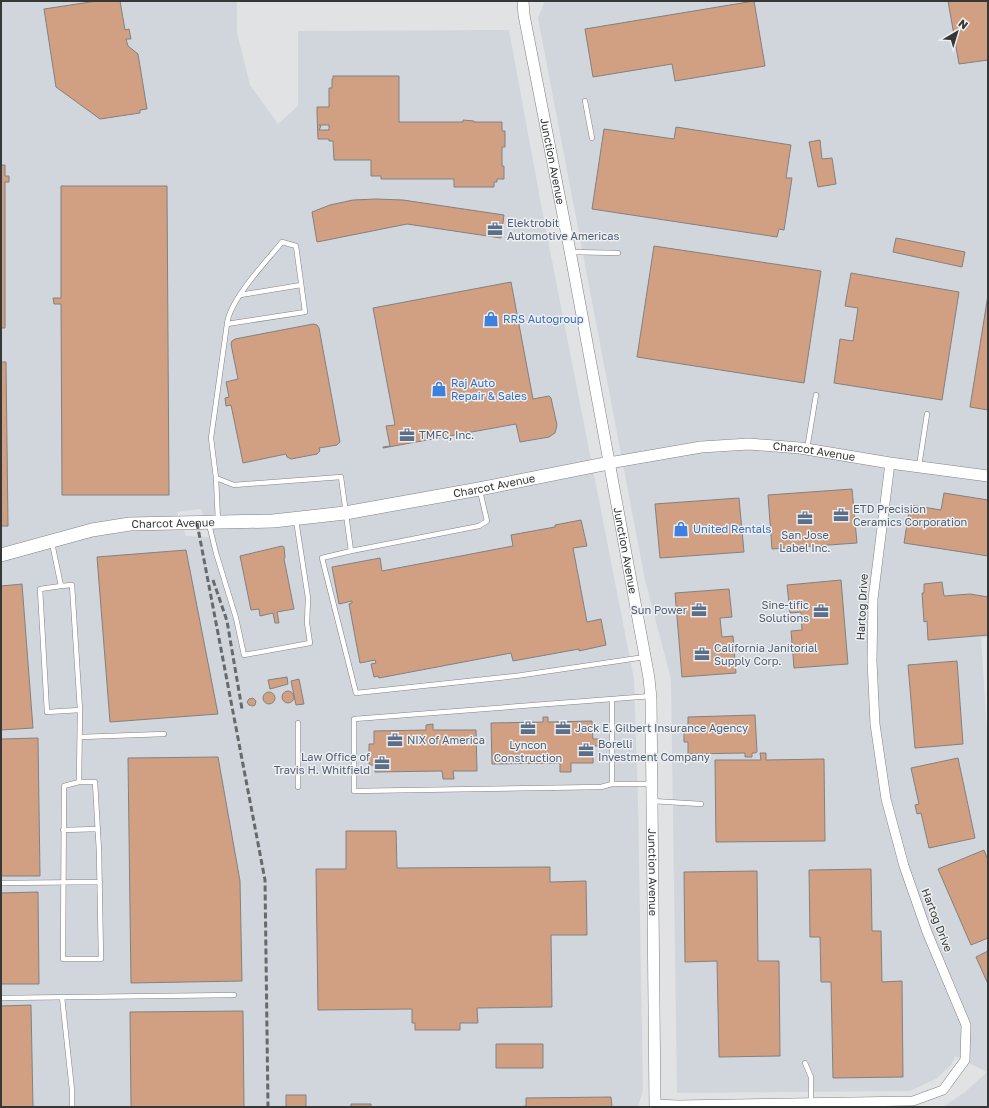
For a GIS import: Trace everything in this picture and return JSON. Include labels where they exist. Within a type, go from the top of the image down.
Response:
[{"type":"main road","name":"Charcot Avenue","points":[[1,555],[92,530],[130,524],[273,521],[345,513],[479,489],[609,463]]},
{"type":"street","name":"Junction Avenue","points":[[523,1],[524,15],[620,514],[646,657],[651,696],[655,1105]]},
{"type":"street","name":"Charcot Avenue","points":[[609,463],[708,446],[749,444],[807,449],[890,463],[988,476]]},
{"type":"street","name":"Hartog Drive","points":[[655,1105],[913,1101],[943,1090],[965,1060],[966,1025],[927,932],[904,866],[886,799],[875,724],[872,661],[873,599],[890,463]]},
{"type":"lane","points":[[585,101],[592,138]]},
{"type":"lane","points":[[226,324],[305,312],[296,246],[282,242],[245,287],[228,317],[226,324],[211,438],[216,478],[214,522],[216,554],[236,618],[244,655],[310,643],[307,623],[308,598],[296,519]]},
{"type":"lane","points":[[570,252],[618,253]]},
{"type":"lane","points":[[240,295],[301,285]]},
{"type":"lane","points":[[807,449],[816,396]]},
{"type":"lane","points":[[918,467],[927,414]]},
{"type":"lane","points":[[216,478],[234,485],[341,477],[351,552]]},
{"type":"lane","points":[[479,489],[487,520],[479,526],[322,558],[356,693],[516,676],[646,657]]},
{"type":"lane","points":[[52,541],[61,586]]},
{"type":"lane","points":[[79,782],[80,710],[72,585],[40,589],[47,712],[80,710]]},
{"type":"lane","points":[[651,696],[354,719],[354,791],[601,787],[612,784],[652,784]]},
{"type":"lane","points":[[612,699],[612,784]]},
{"type":"lane","points":[[298,723],[298,787]]},
{"type":"lane","points":[[80,737],[164,734]]},
{"type":"lane","points":[[79,782],[95,782],[100,882],[101,959],[63,959],[64,786],[79,782]]},
{"type":"lane","points":[[652,801],[701,804]]},
{"type":"lane","points":[[63,830],[98,830]]},
{"type":"lane","points":[[1,883],[100,882]]},
{"type":"lane","points":[[1,998],[234,995]]},
{"type":"lane","points":[[62,997],[72,1090],[72,1107]]},
{"type":"lane","points":[[805,1063],[811,1077],[811,1103]]},
{"type":"shaded area","points":[[1,1],[237,1],[237,33],[250,85],[278,124],[298,106],[298,31],[509,30],[543,215],[634,679],[638,801],[643,1090],[638,1107],[1,1107]],"holes":[[[201,509],[209,537],[186,536],[177,512]]]},
{"type":"shaded area","points":[[545,1],[988,1],[988,637],[981,638],[988,746],[988,1107],[943,1107],[965,1092],[987,1072],[955,1056],[951,1065],[936,1079],[910,1091],[677,1093],[671,679],[645,580],[538,18]]},
{"type":"building","points":[[97,1],[120,1],[125,30],[129,29],[131,39],[126,39],[128,46],[138,54],[147,109],[140,110],[140,113],[100,119],[56,87],[44,9]]},
{"type":"building","points":[[754,1],[765,66],[675,81],[672,64],[593,77],[585,29]]},
{"type":"building","points":[[948,1],[988,1],[988,60],[959,64]]},
{"type":"building","points":[[333,76],[399,76],[399,122],[463,122],[463,120],[474,122],[502,122],[502,131],[505,131],[505,147],[502,147],[504,179],[497,179],[497,182],[494,182],[494,187],[454,187],[454,179],[381,179],[381,176],[371,176],[371,160],[334,160],[333,141],[329,141],[329,139],[318,139],[317,113],[317,107],[329,107],[329,88],[332,88]],"holes":[[[319,125],[329,125],[329,130],[319,130],[321,126]]]},
{"type":"building","points":[[676,127],[791,145],[786,178],[792,178],[784,230],[779,229],[777,237],[592,209],[604,129],[674,139]]},
{"type":"building","points":[[820,140],[822,159],[832,158],[836,184],[818,187],[809,142]]},
{"type":"building","points":[[1,165],[5,165],[5,176],[9,176],[9,182],[5,182],[5,328],[1,328]]},
{"type":"building","points":[[61,186],[167,186],[169,495],[62,495],[61,304],[54,304],[53,298],[61,298]]},
{"type":"building","points":[[353,200],[403,200],[504,215],[501,238],[407,224],[317,242],[312,212],[330,205]]},
{"type":"building","points":[[896,238],[965,252],[962,267],[893,252]]},
{"type":"building","points":[[654,246],[821,271],[804,383],[637,357]]},
{"type":"building","points":[[851,273],[959,292],[942,400],[834,383],[840,339],[853,341],[858,308],[845,306]]},
{"type":"building","points":[[511,282],[533,399],[549,396],[551,398],[557,425],[555,433],[549,437],[520,442],[516,424],[383,448],[390,446],[386,426],[395,425],[373,308]]},
{"type":"building","points":[[988,295],[988,410],[970,407]]},
{"type":"building","points":[[313,324],[317,325],[319,328],[340,442],[337,445],[319,448],[320,451],[317,454],[291,459],[287,457],[286,454],[243,463],[231,405],[226,406],[225,398],[229,397],[226,382],[238,379],[231,344],[232,341],[235,339]]},
{"type":"building","points":[[1,362],[6,362],[8,526],[1,526]]},
{"type":"building","points":[[852,489],[857,543],[772,549],[768,495]]},
{"type":"building","points":[[944,493],[988,500],[988,556],[904,543],[910,505],[941,510]]},
{"type":"building","points":[[739,498],[744,552],[660,558],[655,504]]},
{"type":"building","points":[[581,520],[587,546],[573,548],[587,622],[601,619],[606,645],[579,651],[579,649],[513,661],[511,653],[379,678],[378,676],[374,677],[371,664],[376,663],[375,660],[360,663],[349,604],[352,603],[352,601],[339,604],[332,567],[380,558],[382,571],[513,546],[511,535],[555,527],[555,525]]},
{"type":"building","points":[[282,546],[284,547],[284,559],[294,609],[277,612],[279,623],[275,623],[273,613],[260,616],[259,609],[251,610],[240,556]]},
{"type":"building","points":[[186,550],[218,714],[110,722],[97,557]]},
{"type":"building","points":[[841,580],[848,664],[794,668],[791,631],[802,630],[801,612],[790,613],[787,585]]},
{"type":"building","points":[[942,582],[944,596],[970,594],[988,597],[988,635],[928,640],[927,621],[924,622],[922,593],[924,593],[924,584]]},
{"type":"building","points":[[22,584],[33,728],[1,730],[1,586]]},
{"type":"building","points":[[729,589],[732,617],[720,618],[722,637],[733,636],[736,673],[682,677],[675,593]]},
{"type":"building","points":[[957,661],[963,744],[915,748],[908,665]]},
{"type":"building","points":[[287,677],[288,684],[270,689],[268,680]]},
{"type":"building","points":[[299,679],[304,704],[296,705],[291,681]]},
{"type":"building","points":[[286,691],[290,691],[294,697],[290,703],[286,703],[282,699],[282,695]]},
{"type":"building","points":[[269,692],[273,694],[275,698],[273,702],[269,704],[265,702],[263,698],[265,694]]},
{"type":"building","points":[[253,698],[256,701],[255,705],[249,705],[247,702],[249,699]]},
{"type":"building","points":[[755,715],[757,751],[756,753],[752,753],[752,757],[745,757],[745,753],[688,754],[688,742],[684,742],[684,729],[688,729],[688,717]]},
{"type":"building","points":[[543,717],[548,717],[548,722],[592,721],[593,739],[599,739],[599,746],[593,746],[593,763],[571,763],[571,772],[560,772],[560,763],[492,764],[491,723],[543,722]]},
{"type":"building","points":[[433,724],[433,730],[476,730],[477,771],[453,771],[454,779],[443,779],[442,771],[375,772],[375,765],[369,765],[369,744],[374,744],[374,731],[426,730],[426,725]]},
{"type":"building","points":[[38,738],[40,876],[1,876],[1,739]]},
{"type":"building","points":[[760,753],[766,753],[766,760],[824,759],[825,841],[716,842],[715,760],[761,760]]},
{"type":"building","points":[[218,757],[240,881],[242,981],[131,983],[128,758]]},
{"type":"building","points":[[958,758],[975,838],[929,848],[921,813],[917,814],[915,805],[919,804],[911,768]]},
{"type":"building","points":[[346,831],[396,831],[397,868],[550,867],[550,882],[586,881],[587,935],[551,935],[552,1007],[477,1008],[478,1023],[460,1023],[460,1030],[415,1030],[415,1023],[412,1023],[412,1009],[318,1010],[316,869],[346,869]]},
{"type":"building","points":[[984,850],[988,860],[988,938],[971,945],[938,869]]},
{"type":"building","points":[[871,869],[872,931],[881,931],[882,982],[902,981],[903,1077],[833,1078],[831,982],[821,982],[820,937],[810,937],[809,870]]},
{"type":"building","points":[[757,871],[758,961],[779,961],[780,1056],[719,1057],[717,961],[685,962],[684,872]]},
{"type":"building","points":[[38,892],[39,984],[1,984],[1,893]]},
{"type":"building","points":[[988,951],[988,984],[976,957]]},
{"type":"building","points":[[31,1005],[33,1107],[1,1107],[1,1006]]},
{"type":"building","points":[[243,1011],[244,1107],[131,1107],[130,1012]]},
{"type":"building","points":[[496,1044],[543,1044],[543,1068],[496,1068]]},
{"type":"building","points":[[286,1095],[306,1095],[306,1107],[286,1107]]},
{"type":"building","points":[[611,1097],[612,1107],[518,1107],[526,1106],[526,1098]]},
{"type":"building","points":[[351,1104],[371,1104],[371,1107],[351,1107]]},
{"type":"railway","points":[[197,523],[265,880],[268,1107]]},
{"type":"railway","points":[[213,580],[227,621],[242,709]]},
{"type":"place","name":"Elektrobit Automotive Americas","points":[[495,229]]},
{"type":"place","name":"RRS Autogroup","points":[[491,319]]},
{"type":"place","name":"Raj Auto Repair & Sales","points":[[439,389]]},
{"type":"place","name":"TMFC, Inc.","points":[[407,435]]},
{"type":"place","name":"ETD Precision Ceramics Corporation","points":[[841,515]]},
{"type":"place","name":"San Jose Label Inc.","points":[[805,518]]},
{"type":"place","name":"United Rentals","points":[[681,529]]},
{"type":"place","name":"Sun Power","points":[[699,610]]},
{"type":"place","name":"Sine-tific Solutions","points":[[821,611]]},
{"type":"place","name":"California Janitorial Supply Corp.","points":[[702,654]]},
{"type":"place","name":"Lyncon Construction","points":[[528,728]]},
{"type":"place","name":"Jack E. Gilbert Insurance Agency","points":[[563,728]]},
{"type":"place","name":"NIX of America","points":[[395,740]]},
{"type":"place","name":"Borelli Investment Company","points":[[586,750]]},
{"type":"place","name":"Law Office of Travis H. Whitfield","points":[[382,763]]}]
